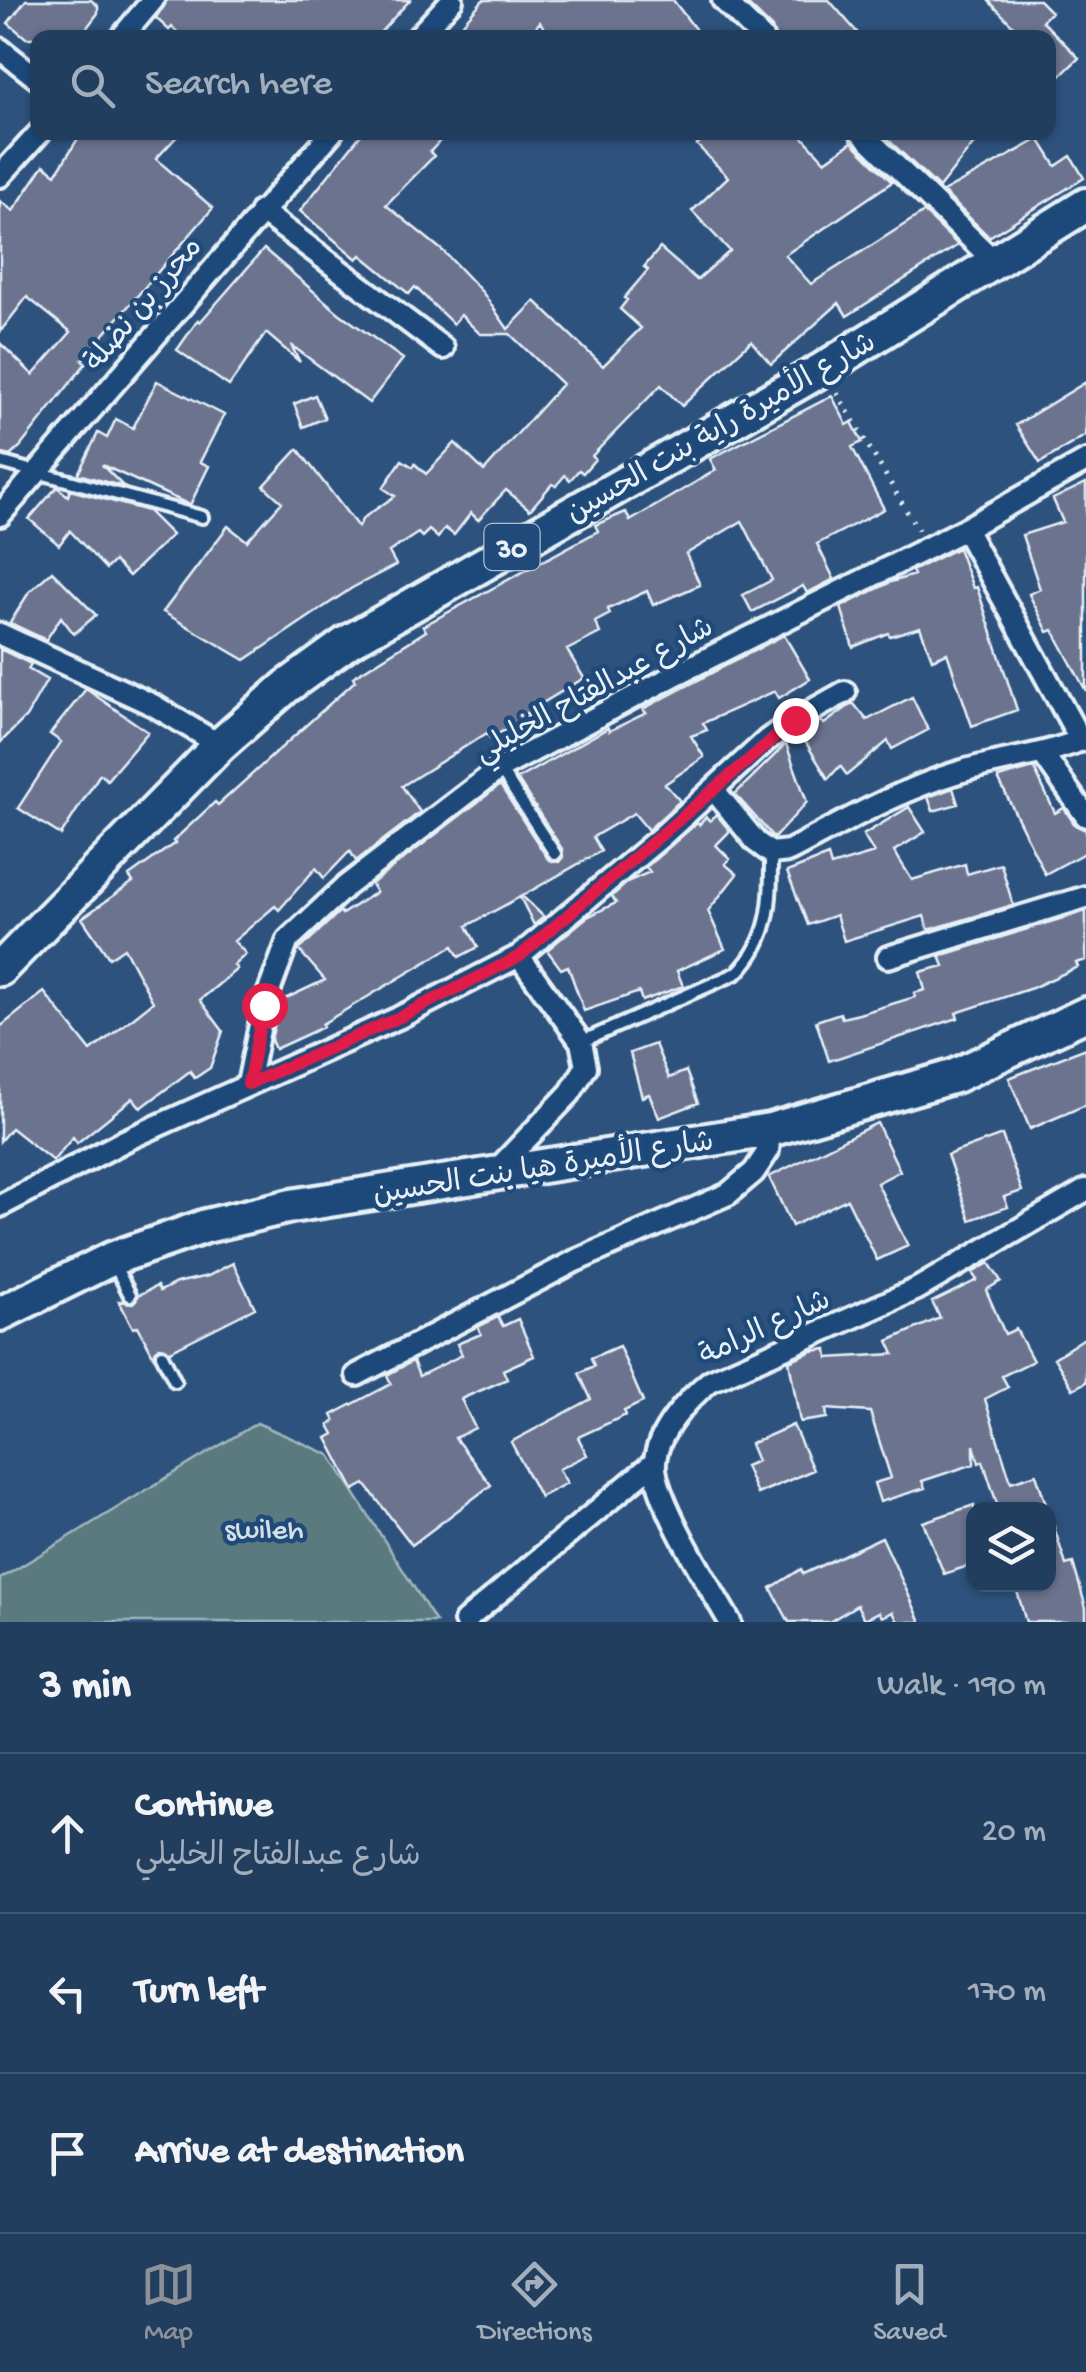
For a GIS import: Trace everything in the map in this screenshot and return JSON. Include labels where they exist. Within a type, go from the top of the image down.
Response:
[{"type":"main road","name":"شارع الأميرة راية بنت الحسين","points":[[0,969],[220,745],[286,687],[364,632],[823,369],[1086,205]]},
{"type":"main road","name":"شارع الأميرة هيا بنت الحسين","points":[[0,1314],[112,1259],[206,1226],[292,1206],[770,1130],[955,1076],[1086,1014]]},
{"type":"street","points":[[129,30],[153,0]]},
{"type":"street","points":[[424,30],[452,0]]},
{"type":"street","points":[[722,0],[754,30]]},
{"type":"street","points":[[0,48],[30,72]]},
{"type":"street","points":[[0,176],[33,140]]},
{"type":"street","name":"محرز بن نضلة","points":[[0,514],[325,140]]},
{"type":"street","points":[[869,140],[993,260]]},
{"type":"street","points":[[261,211],[443,348]]},
{"type":"street","name":"شارع عبدالفتاح الخليلي","points":[[248,1084],[264,1005],[288,940],[346,886],[499,769],[965,529],[1086,461]]},
{"type":"street","points":[[714,790],[756,842],[771,852],[790,850],[940,778],[990,763],[1044,754],[1084,739],[965,529]]},
{"type":"street","points":[[0,634],[153,705],[220,745]]},
{"type":"street","points":[[0,1206],[126,1140],[398,1018],[520,956],[778,732],[845,692]]},
{"type":"street","points":[[1044,754],[1086,816]]},
{"type":"street","points":[[888,957],[1086,897]]},
{"type":"street","points":[[492,1174],[570,1093],[586,1067],[581,1042],[520,956]]},
{"type":"street","points":[[358,1375],[575,1261],[728,1194],[754,1172],[768,1152],[770,1130]]},
{"type":"street","name":"شارع الرامة","points":[[655,1462],[670,1423],[686,1401],[710,1381],[917,1289],[1086,1190]]},
{"type":"street","points":[[465,1621],[655,1462],[672,1514],[730,1622]]},
{"type":"lane","points":[[0,462],[202,517]]},
{"type":"lane","points":[[499,769],[556,854]]},
{"type":"lane","points":[[581,1042],[738,973],[757,952],[775,906],[771,852]]},
{"type":"lane","points":[[112,1259],[130,1295]]},
{"type":"lane","points":[[162,1355],[176,1381]]},
{"type":"path","points":[[823,369],[928,546]]},
{"type":"green space","name":"swileh","points":[[257,1423],[330,1455],[436,1622],[0,1622],[0,1579]]},
{"type":"building","points":[[26,0],[91,0],[98,6],[98,13],[85,30],[30,30],[30,38],[26,38],[8,23]]},
{"type":"building","points":[[166,0],[410,0],[382,30],[169,30],[156,18]]},
{"type":"building","points":[[483,0],[673,0],[696,30],[546,30],[540,22],[533,30],[457,30]]},
{"type":"building","points":[[743,0],[829,0],[855,30],[773,30]]},
{"type":"building","points":[[988,0],[1039,0],[1051,12],[1042,21],[1051,30],[1017,30]]},
{"type":"building","points":[[1056,35],[1079,58],[1056,78]]},
{"type":"building","points":[[77,140],[174,140],[156,159],[213,208],[82,360],[86,363],[10,456],[0,453],[0,343],[33,375],[71,332],[27,297],[0,332],[0,201],[13,211],[44,165],[56,174]]},
{"type":"building","points":[[357,140],[441,140],[430,152],[434,156],[386,205],[443,251],[483,293],[508,329],[535,301],[603,366],[641,328],[620,309],[660,248],[697,280],[730,251],[692,211],[728,177],[697,145],[702,140],[805,140],[825,161],[852,142],[892,182],[785,255],[811,284],[924,212],[958,245],[847,316],[839,303],[771,364],[751,341],[682,406],[661,385],[592,456],[595,459],[583,473],[579,470],[570,480],[565,475],[556,486],[552,484],[530,510],[506,490],[478,520],[471,513],[454,535],[445,528],[438,538],[429,530],[422,537],[418,533],[389,552],[396,565],[352,588],[245,660],[163,612],[228,526],[247,541],[282,502],[264,486],[298,449],[358,527],[363,518],[395,496],[383,488],[402,460],[413,467],[415,464],[426,474],[455,443],[484,471],[562,384],[510,334],[480,334],[461,315],[453,324],[415,287],[409,294],[361,255],[357,259],[300,211]]},
{"type":"building","points":[[888,140],[977,140],[939,188]]},
{"type":"building","points":[[1037,140],[1056,166],[1071,156],[1084,178],[989,237],[943,192]]},
{"type":"building","points":[[264,249],[339,313],[403,359],[369,403],[291,345],[300,362],[266,333],[229,386],[177,350],[198,320]]},
{"type":"building","points":[[157,381],[224,415],[200,462],[209,466],[190,505],[102,465],[124,487],[78,474],[98,433],[107,438],[116,419],[133,428]]},
{"type":"building","points":[[1086,382],[1086,435],[1040,463],[1016,425]]},
{"type":"building","points":[[315,395],[325,418],[303,427],[294,404]]},
{"type":"building","points":[[832,396],[847,425],[852,422],[862,442],[852,447],[884,509],[817,544],[834,579],[807,593],[803,586],[752,612],[743,595],[772,580],[742,521],[686,554],[700,585],[653,605],[647,591],[608,609],[610,614],[595,622],[600,633],[567,650],[584,678],[526,713],[529,717],[490,738],[487,733],[402,786],[420,812],[356,861],[350,851],[324,878],[316,868],[279,910],[275,906],[234,941],[246,954],[234,965],[237,969],[200,1000],[223,1031],[210,1068],[195,1078],[190,1071],[141,1108],[133,1098],[77,1143],[73,1137],[53,1161],[11,1128],[0,1141],[0,1027],[44,992],[91,1051],[153,1002],[124,948],[109,958],[82,918],[133,882],[129,876],[175,843],[215,802],[218,805],[355,681],[353,677],[426,631],[423,626],[598,531],[595,525],[626,512],[630,521],[716,470],[710,459]]},
{"type":"building","points":[[1086,483],[1086,691],[1029,594],[1040,589],[1022,535],[1063,522],[1053,499]]},
{"type":"building","points":[[57,487],[68,496],[70,490],[148,511],[172,535],[129,576],[114,561],[106,569],[70,531],[59,545],[29,519]]},
{"type":"building","points":[[958,548],[973,588],[977,587],[1017,710],[972,726],[947,653],[932,659],[920,627],[890,636],[888,633],[853,647],[841,607],[914,575],[912,571]]},
{"type":"building","points":[[52,571],[96,615],[74,634],[61,617],[46,640],[10,623],[29,592]]},
{"type":"building","points":[[784,635],[810,679],[779,698],[775,691],[703,723],[707,730],[691,736],[704,757],[665,784],[680,801],[648,830],[634,813],[593,837],[601,851],[522,896],[544,917],[534,925],[520,897],[467,926],[478,947],[459,957],[453,946],[322,1024],[323,1027],[275,1049],[271,1040],[280,1001],[325,980],[299,950],[340,911],[342,914],[376,892],[371,884],[500,785],[548,859],[559,862],[562,849],[517,779],[608,728],[609,731],[646,713],[643,709]]},
{"type":"building","points":[[0,649],[31,664],[28,669],[47,680],[26,717],[0,743]]},
{"type":"building","points":[[86,689],[148,732],[107,780],[100,774],[61,835],[18,808],[61,742],[50,734]]},
{"type":"building","points":[[912,697],[928,730],[892,749],[888,741],[847,775],[840,766],[828,779],[800,733],[821,721],[824,724],[853,703],[867,720]]},
{"type":"building","points":[[786,744],[807,802],[774,838],[735,794]]},
{"type":"building","points":[[1034,768],[1055,813],[1064,808],[1075,825],[1086,830],[1086,852],[1045,874],[998,778]]},
{"type":"building","points":[[953,788],[958,804],[933,811],[928,797]]},
{"type":"building","points":[[909,807],[925,832],[894,851],[912,880],[965,864],[967,874],[1001,864],[1013,905],[932,929],[928,929],[924,916],[844,941],[836,915],[808,925],[787,872],[828,856],[831,866],[874,853],[863,835]]},
{"type":"building","points":[[716,814],[730,831],[716,845],[730,859],[725,864],[737,874],[708,911],[725,949],[677,971],[683,986],[642,1001],[639,992],[584,1011],[568,966],[561,969],[547,950],[587,917],[616,903],[612,896],[629,881],[650,872],[646,867],[697,823],[706,817],[710,821]]},
{"type":"building","points":[[1086,911],[1086,960],[1076,963],[1078,967],[1032,988],[956,1013],[958,1018],[829,1061],[816,1021],[840,1013],[842,1018],[859,1014],[915,997],[914,993],[925,990],[920,972],[944,966],[940,956]]},
{"type":"building","points":[[655,1044],[669,1078],[686,1071],[698,1103],[659,1118],[649,1094],[642,1097],[630,1053]]},
{"type":"building","points":[[1086,1048],[1086,1105],[1030,1129],[1009,1078]]},
{"type":"building","points":[[877,1123],[900,1171],[877,1183],[908,1246],[877,1260],[847,1199],[792,1226],[769,1177]]},
{"type":"building","points":[[1002,1135],[1022,1191],[1004,1197],[1008,1207],[970,1220],[947,1155]]},
{"type":"building","points":[[233,1263],[255,1308],[170,1351],[159,1347],[154,1357],[119,1301],[133,1303],[139,1295],[157,1286],[160,1291],[208,1276]]},
{"type":"building","points":[[989,1263],[1001,1281],[986,1290],[1005,1334],[1016,1329],[1033,1361],[1002,1376],[1008,1387],[985,1399],[1011,1482],[1036,1474],[1045,1502],[996,1502],[974,1445],[974,1464],[922,1481],[925,1488],[880,1502],[874,1483],[891,1478],[870,1412],[826,1409],[827,1418],[800,1422],[789,1361],[827,1349],[828,1358],[894,1354],[888,1341],[940,1318],[932,1302],[977,1280],[972,1273]]},
{"type":"building","points":[[498,1317],[503,1326],[518,1319],[534,1356],[503,1370],[507,1379],[461,1399],[475,1428],[455,1438],[491,1485],[412,1545],[365,1484],[354,1490],[327,1438],[334,1434],[329,1425],[335,1421],[332,1415],[391,1384],[387,1375],[413,1361],[419,1376],[462,1355],[457,1344],[481,1334],[478,1327]]},
{"type":"building","points":[[1086,1337],[1086,1382],[1073,1389],[1054,1358]]},
{"type":"building","points":[[619,1346],[643,1402],[624,1411],[626,1415],[578,1437],[587,1455],[559,1469],[567,1483],[540,1497],[511,1442],[591,1399],[579,1373],[594,1366],[591,1358]]},
{"type":"building","points":[[793,1425],[813,1470],[757,1494],[745,1466],[757,1461],[750,1444]]},
{"type":"building","points":[[966,1508],[966,1567],[944,1574],[923,1522]]},
{"type":"building","points":[[1056,1533],[1066,1565],[1073,1563],[1086,1608],[1086,1622],[1026,1622],[1017,1592],[1056,1592]]},
{"type":"building","points":[[882,1537],[921,1622],[898,1622],[893,1612],[882,1617],[879,1612],[864,1619],[857,1605],[829,1622],[789,1622],[771,1588],[801,1569],[803,1574]]},
{"type":"route","points":[[264,1005],[248,1084],[467,986],[520,956],[662,836],[767,740],[795,720]]}]
